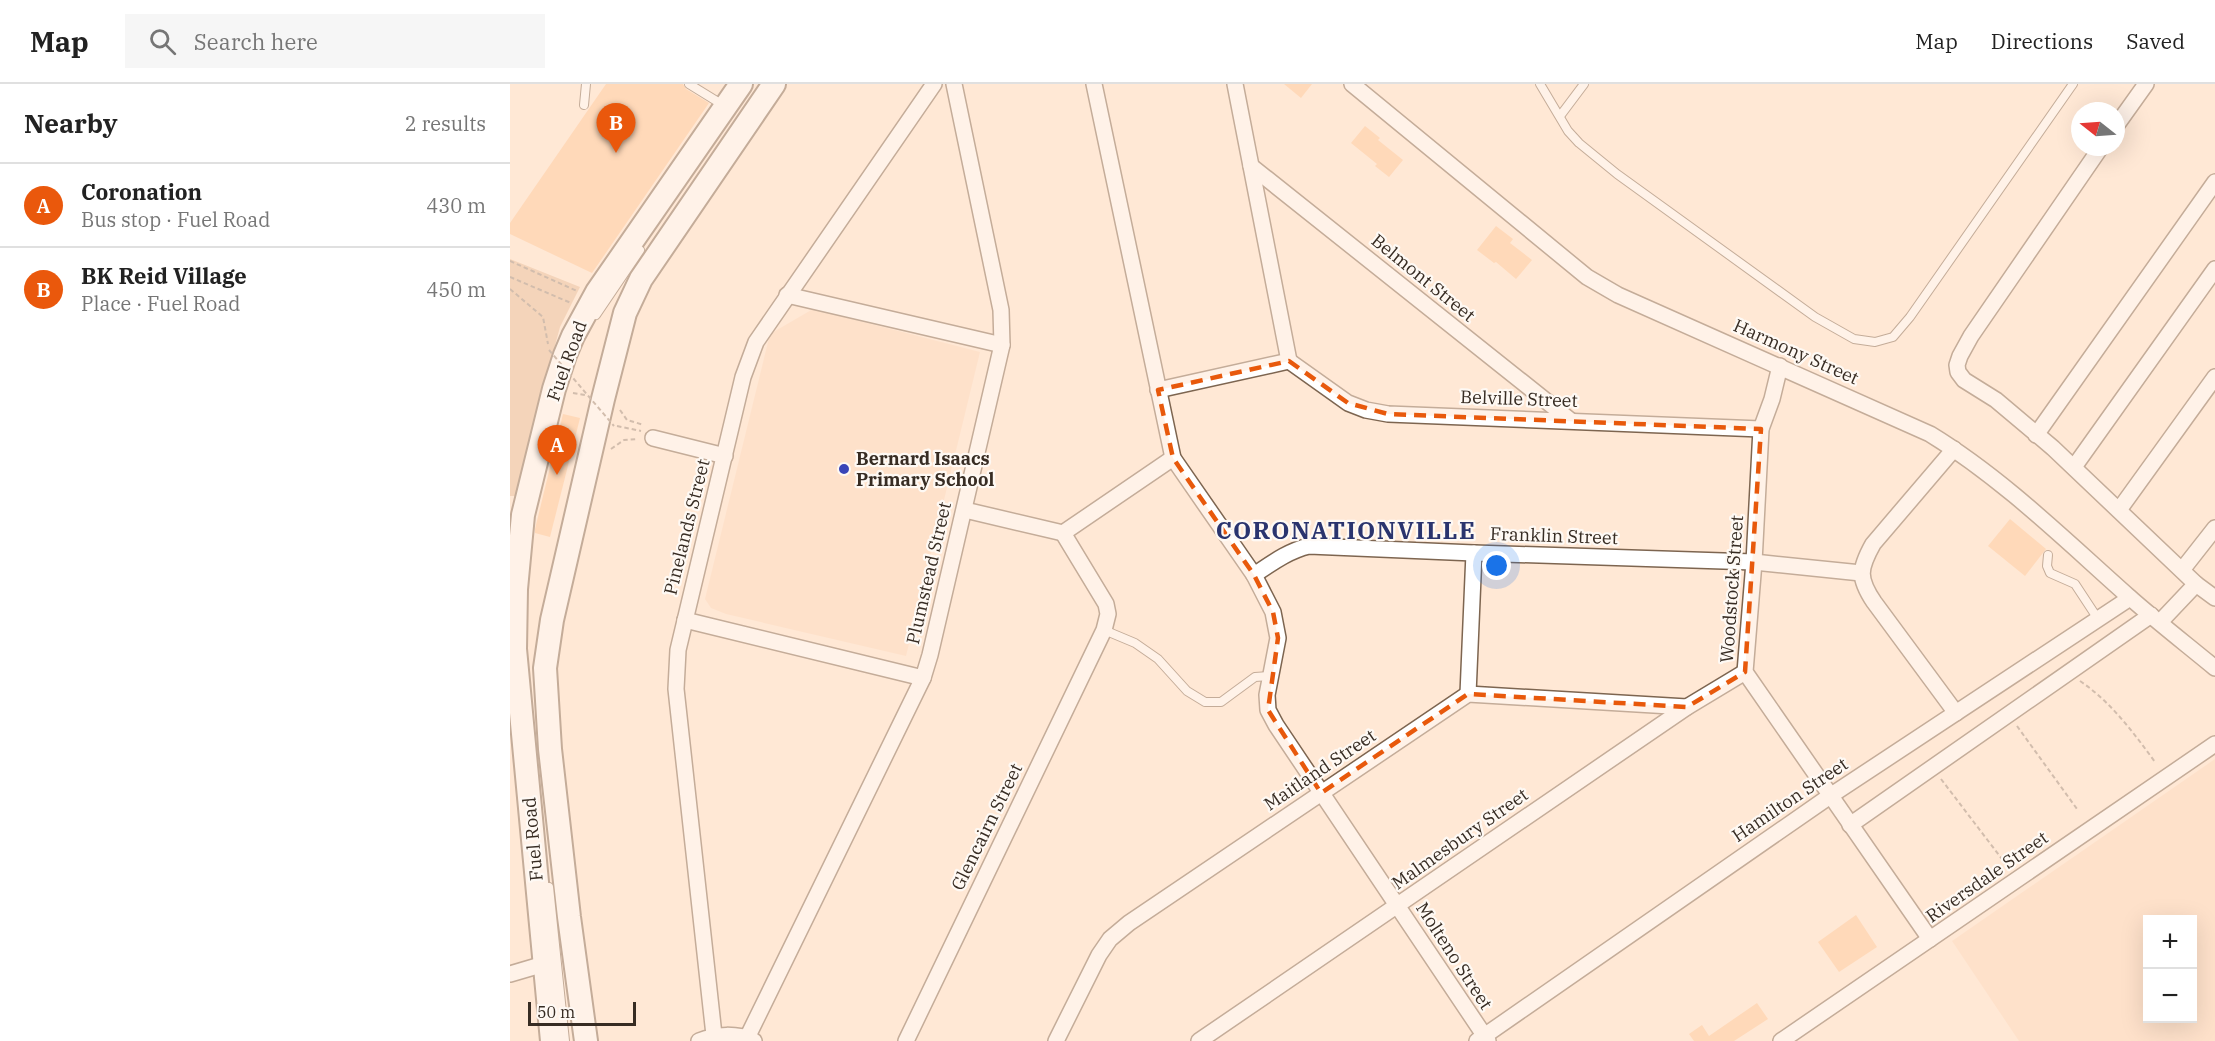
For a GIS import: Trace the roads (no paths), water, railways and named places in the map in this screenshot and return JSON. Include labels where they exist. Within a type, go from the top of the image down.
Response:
[{"type":"main road","name":"Fuel Road","points":[[552,1041],[515,649],[516,589],[522,518],[554,389],[573,336],[597,292],[741,84]]},
{"type":"main road","name":"Fuel Road","points":[[586,1041],[568,917],[545,685],[548,636],[588,465],[600,393],[625,313],[641,279],[774,84]]},
{"type":"street","name":"Pinelands Street","points":[[714,1035],[676,689],[676,667],[685,620],[724,456],[756,342],[934,84]]},
{"type":"street","name":"Plumstead Street","points":[[749,1040],[923,678],[1002,345],[1001,310],[954,84]]},
{"type":"street","points":[[1063,533],[1173,458],[1094,84]]},
{"type":"street","points":[[1158,390],[1289,361],[1235,84]]},
{"type":"street","name":"Harmony Street","points":[[1352,84],[1587,278],[1618,295],[1930,434],[1954,449],[2044,520],[2130,598],[2215,668]]},
{"type":"street","points":[[2125,113],[2146,84]]},
{"type":"street","points":[[2095,156],[1971,336],[1960,356],[1957,365],[1958,372],[1964,380],[1996,400],[2074,467],[2196,584],[2215,598]]},
{"type":"street","name":"Belmont Street","points":[[1251,166],[1570,420]]},
{"type":"street","points":[[2036,435],[2215,182]]},
{"type":"street","points":[[2074,467],[2215,269]]},
{"type":"street","points":[[788,295],[1002,345]]},
{"type":"street","name":"Belville Street","points":[[1289,361],[1348,403],[1366,410],[1388,414],[1761,429]]},
{"type":"street","name":"Woodstock Street","points":[[1780,366],[1772,399],[1761,429],[1745,672],[1930,939]]},
{"type":"street","points":[[2119,510],[2215,377]]},
{"type":"street","points":[[651,433],[724,456]]},
{"type":"street","points":[[1954,449],[1874,544],[1865,559],[1861,573],[1864,587],[1874,602],[1956,713]]},
{"type":"street","name":"Molteno Street","points":[[1173,458],[1254,575],[1273,612],[1278,638],[1269,676],[1268,710],[1483,1039]]},
{"type":"street","points":[[964,510],[1063,533],[1106,604],[1108,614],[1104,630]]},
{"type":"street","points":[[2182,570],[2215,528]]},
{"type":"street","name":"Franklin Street","points":[[1254,575],[1295,549],[1309,546],[1754,562],[1861,573]]},
{"type":"street","points":[[1474,553],[1468,694],[1687,707]]},
{"type":"street","points":[[1850,825],[2068,673],[2156,619],[2196,584]]},
{"type":"street","name":"Hamilton Street","points":[[1483,1039],[1830,796],[2130,598]]},
{"type":"street","points":[[685,620],[923,678]]},
{"type":"street","name":"Glencairn Street","points":[[906,1041],[1104,630]]},
{"type":"street","name":"Malmesbury Street","points":[[1199,1041],[1687,707],[1745,672]]},
{"type":"street","name":"Maitland Street","points":[[1056,1041],[1094,964],[1110,939],[1129,923],[1468,694]]},
{"type":"street","name":"Riversdale Street","points":[[1781,1041],[2215,744]]},
{"type":"street","points":[[510,974],[544,964]]},
{"type":"street","points":[[699,1041],[714,1035],[749,1040]]},
{"type":"lane","points":[[584,105],[586,84]]},
{"type":"lane","points":[[689,84],[726,106]]},
{"type":"lane","points":[[569,982],[537,673],[542,628],[600,393],[612,329],[624,294],[633,277],[765,84]]},
{"type":"lane","points":[[1540,84],[1578,143],[1617,174],[1815,317],[1854,339],[1875,342],[1893,336],[1910,317],[2073,84]]},
{"type":"lane","points":[[1560,116],[1584,84]]},
{"type":"lane","points":[[591,324],[647,240]]},
{"type":"lane","points":[[522,518],[527,547],[523,631],[529,699]]},
{"type":"lane","points":[[2048,555],[2047,566],[2052,575],[2075,584],[2098,619]]},
{"type":"lane","points":[[1104,630],[1135,643],[1158,659],[1187,691],[1205,702],[1221,702],[1255,677],[1269,676]]},
{"type":"lane","points":[[548,876],[565,1041]]},
{"type":"place","name":"BK Reid Village","points":[[616,153]]},
{"type":"place","name":"Bernard Isaacs Primary School","points":[[844,469]]},
{"type":"place","name":"Coronation","points":[[557,475]]},
{"type":"district","name":"CORONATIONVILLE","points":[[1346,531]]}]
